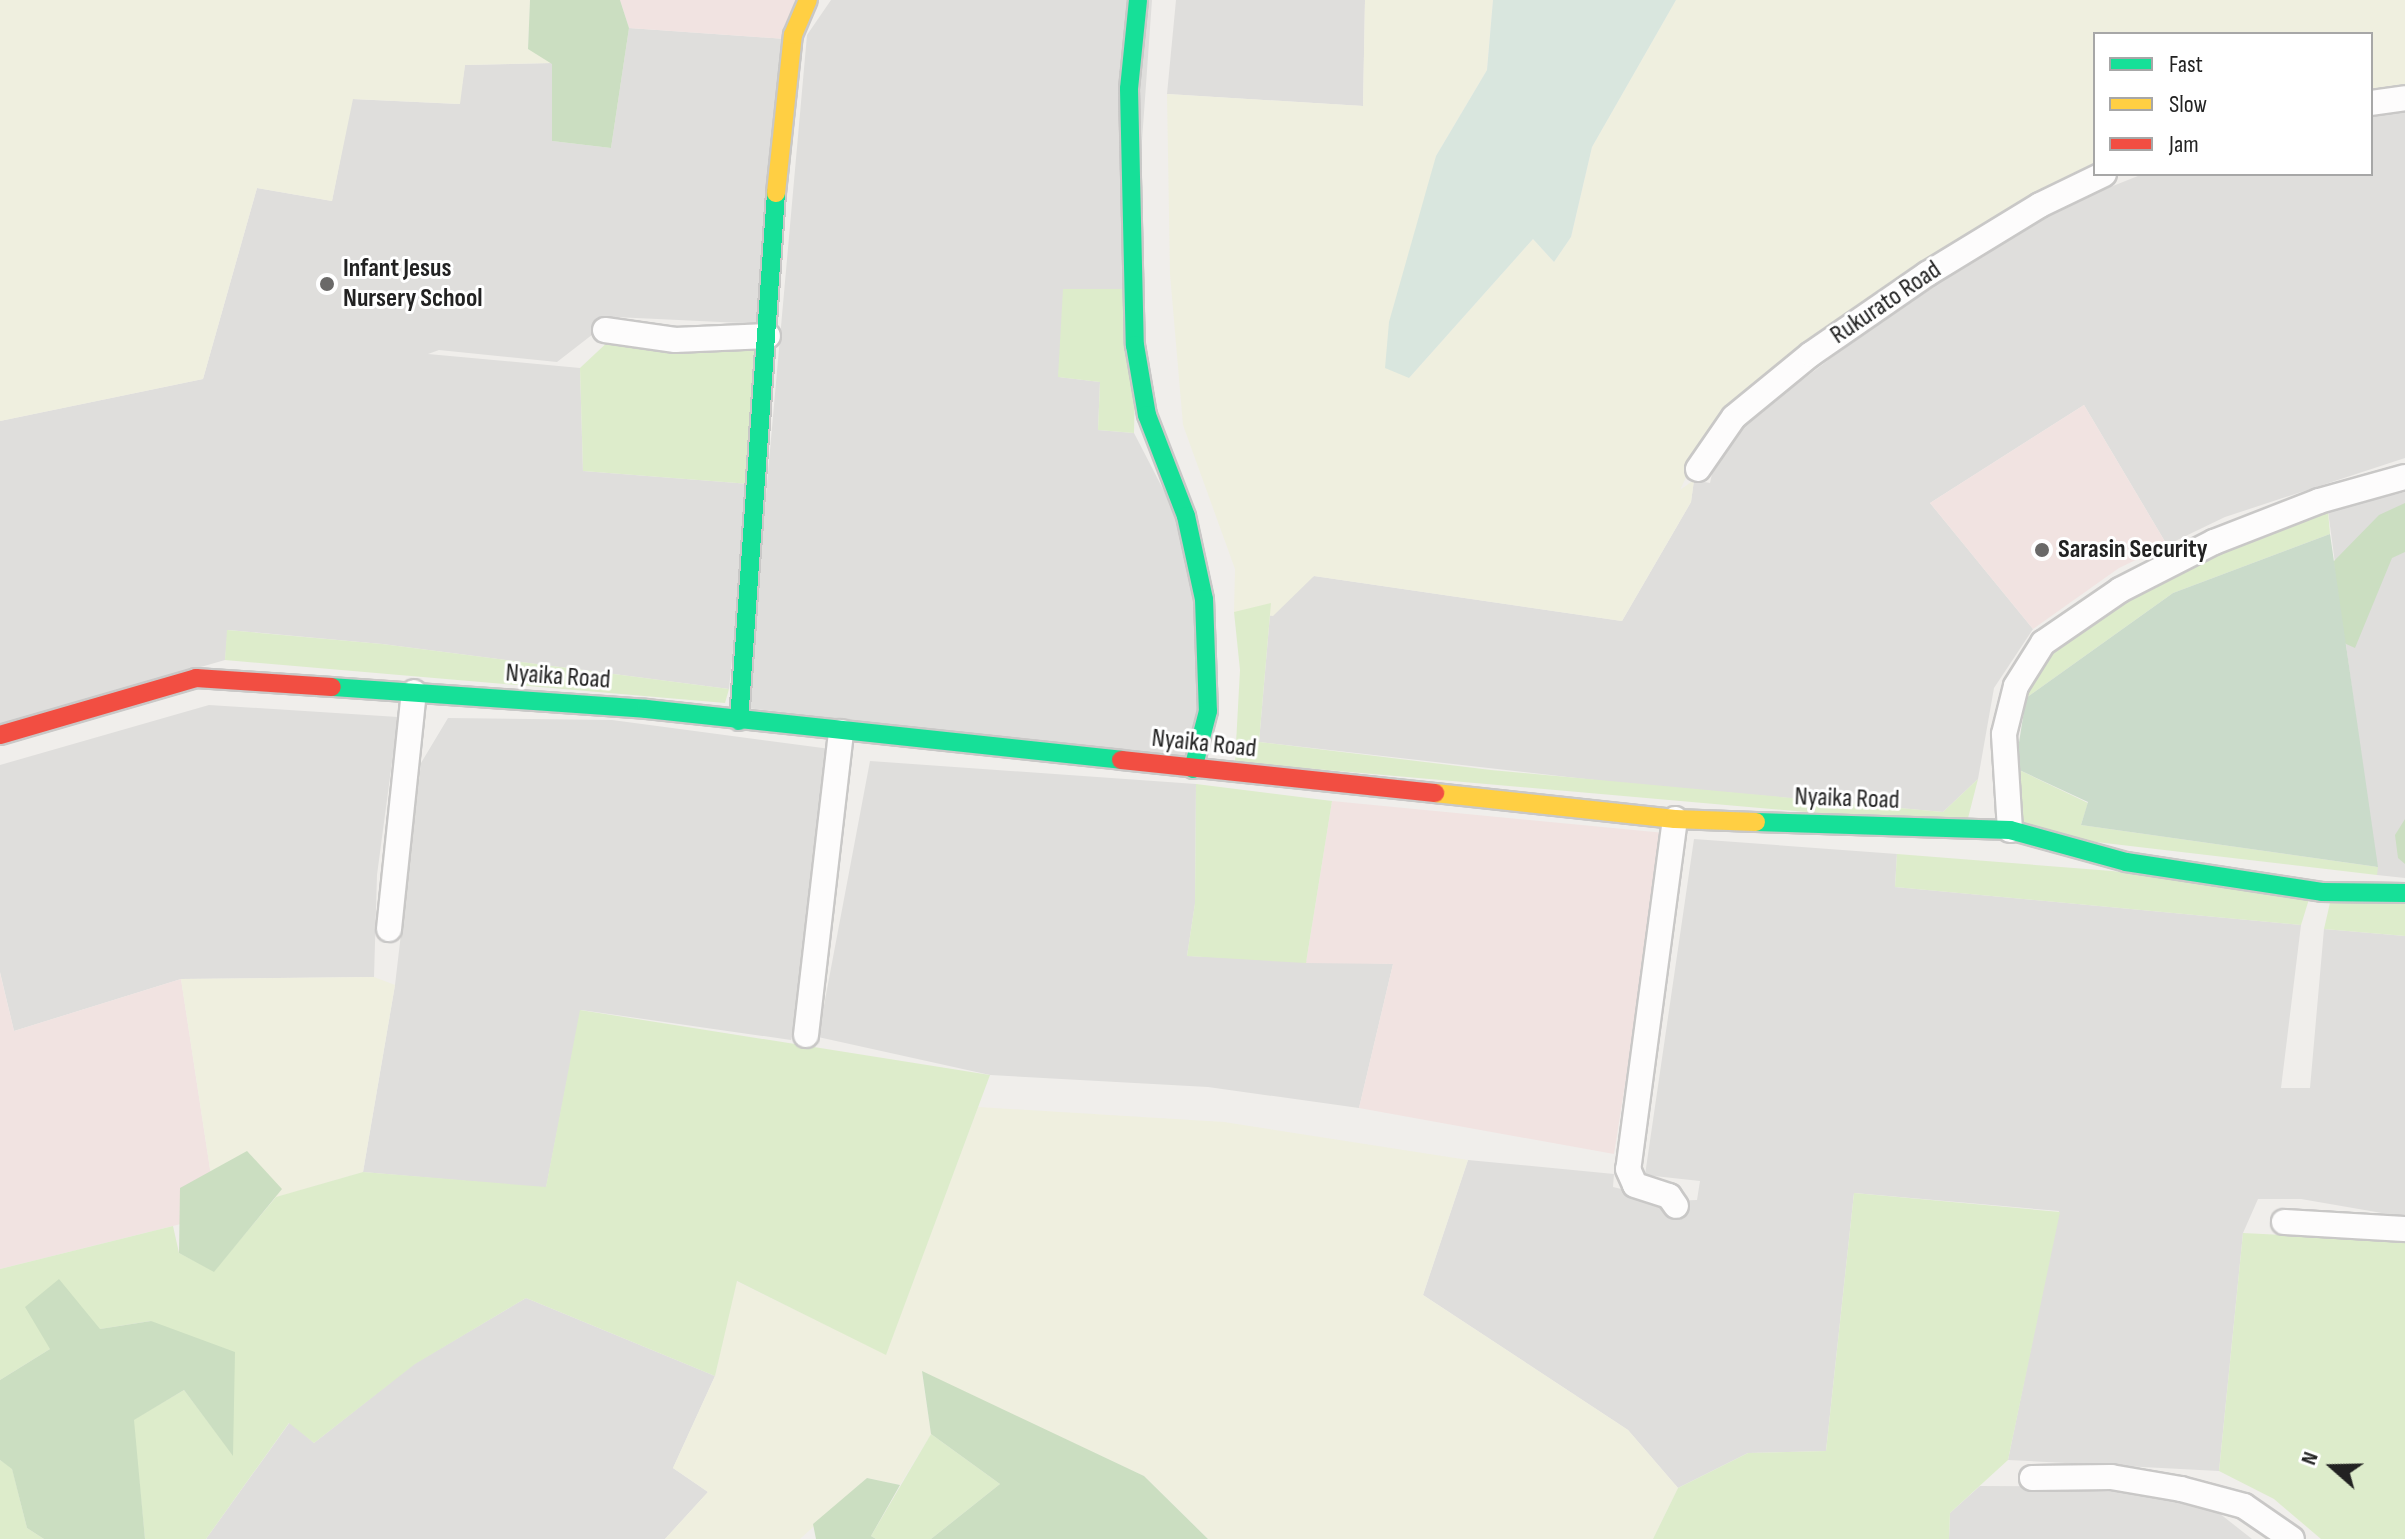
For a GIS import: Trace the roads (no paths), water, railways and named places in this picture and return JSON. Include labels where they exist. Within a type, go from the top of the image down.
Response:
[{"type":"street","points":[[739,721],[742,623],[768,336],[785,84],[793,35],[808,0]]},
{"type":"street","points":[[1138,0],[1129,89],[1134,334],[1147,415],[1186,516],[1204,599],[1208,711],[1193,769]]},
{"type":"street","points":[[2373,103],[2405,98]]},
{"type":"street","name":"Rukurato Road","points":[[1698,469],[1734,417],[1811,354],[2002,228],[2100,176]]},
{"type":"street","points":[[605,330],[675,340],[768,336]]},
{"type":"street","points":[[2010,830],[2004,734],[2016,686],[2043,643],[2120,590],[2214,542],[2319,501],[2405,477]]},
{"type":"street","name":"Nyaika Road","points":[[0,735],[196,678],[414,692],[739,721],[1675,819],[2010,830],[2126,862],[2322,892],[2405,893]]},
{"type":"street","points":[[389,929],[414,692]]},
{"type":"street","points":[[806,1035],[841,732]]},
{"type":"street","points":[[1675,819],[1628,1169],[1635,1185],[1669,1196],[1676,1206]]},
{"type":"street","points":[[2284,1222],[2405,1229]]},
{"type":"street","points":[[2032,1478],[2111,1477],[2181,1489],[2244,1506],[2292,1539]]},
{"type":"place","name":"Infant Jesus Nursery School","points":[[327,284]]},
{"type":"place","name":"Sarasin Security","points":[[2042,550]]}]
